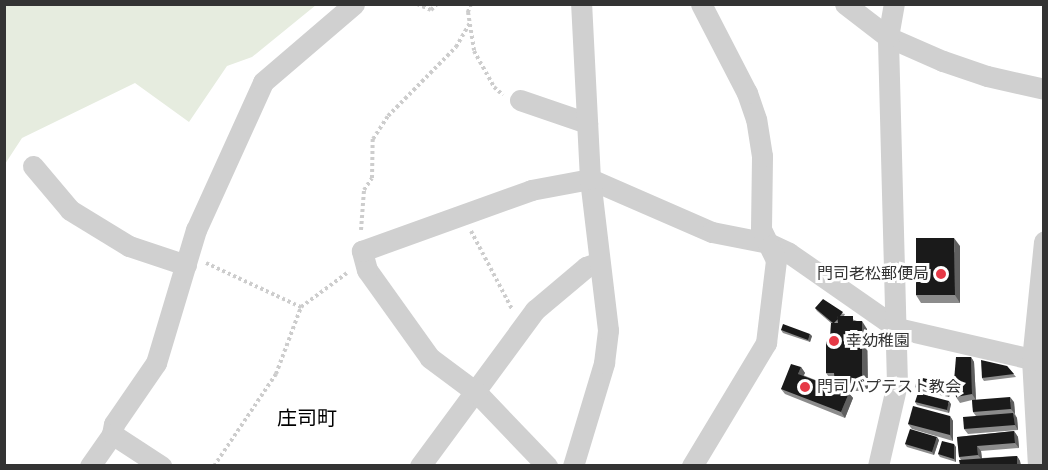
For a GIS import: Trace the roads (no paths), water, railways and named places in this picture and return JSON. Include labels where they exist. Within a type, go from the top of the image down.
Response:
[{"type":"street","points":[[90,465],[112,434],[114,424],[156,363],[196,230],[263,82],[354,4]]},
{"type":"street","points":[[573,465],[604,363],[608,330],[590,179],[581,4]]},
{"type":"street","points":[[692,465],[766,344],[776,260],[760,229],[762,156],[756,119],[747,93],[701,4]]},
{"type":"street","points":[[845,4],[888,37],[987,76],[1044,89]]},
{"type":"street","points":[[878,465],[897,384],[888,37],[894,4]]},
{"type":"street","points":[[520,100],[587,123]]},
{"type":"street","points":[[33,166],[70,210],[129,246],[187,262]]},
{"type":"street","points":[[547,465],[477,393],[430,358],[363,256],[459,216],[464,217],[531,190],[590,179],[712,232],[768,243],[797,258],[830,285],[897,328],[1038,361]]},
{"type":"street","points":[[1038,465],[1038,361],[1044,242]]},
{"type":"street","points":[[420,465],[477,393],[526,324],[564,284],[599,262]]},
{"type":"street","points":[[112,434],[161,465]]},
{"type":"place","name":"門司老松郵便局","points":[[941,274]]},
{"type":"place","name":"幸幼稚園","points":[[834,341]]},
{"type":"place","name":"門司バプテスト教会","points":[[805,387]]},
{"type":"district","name":"庄司町","points":[[307,418]]}]
